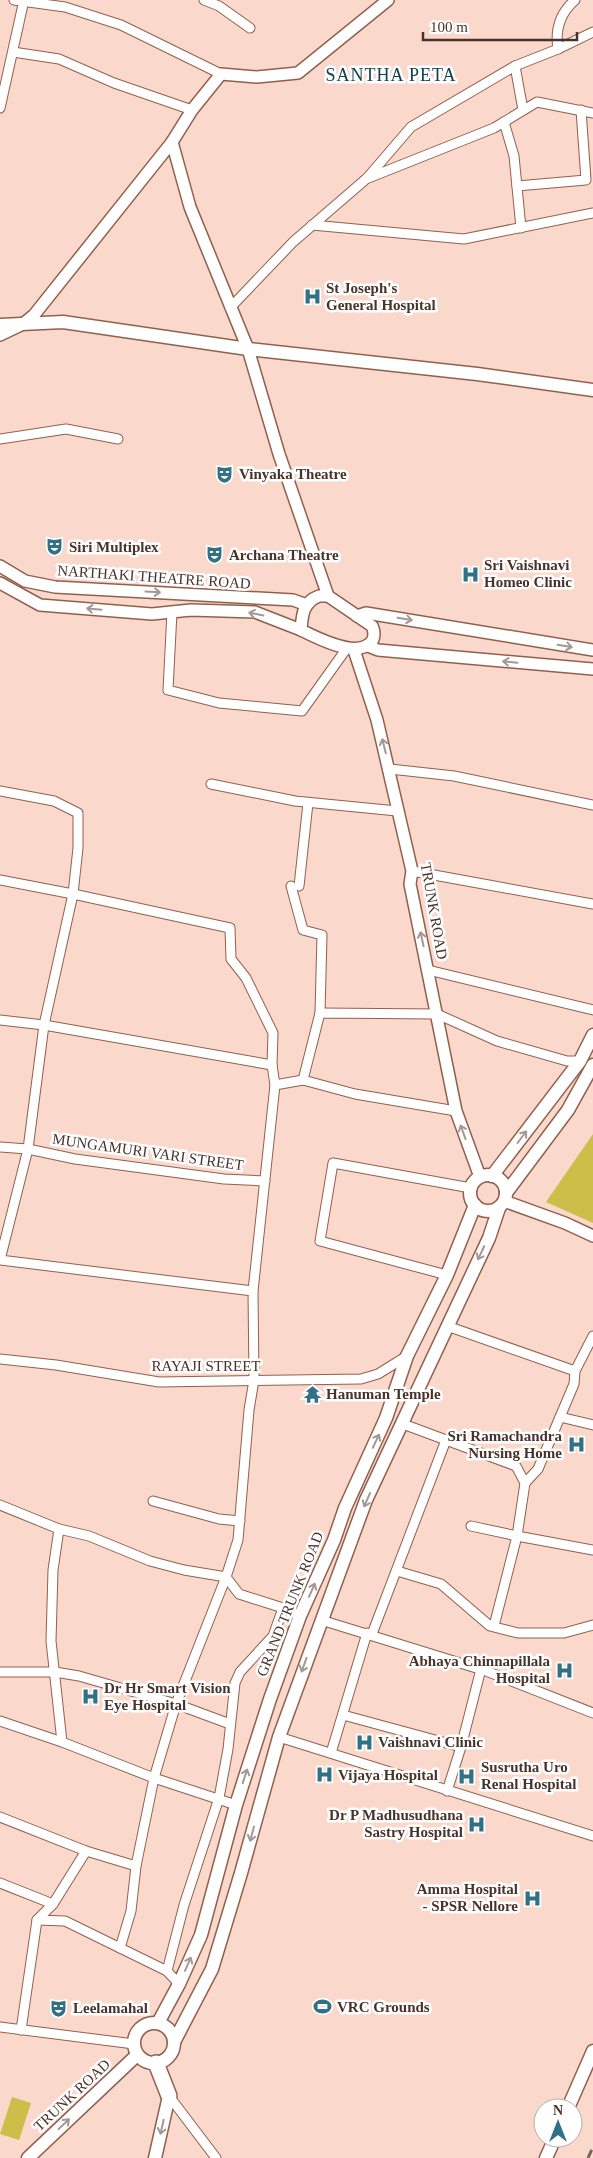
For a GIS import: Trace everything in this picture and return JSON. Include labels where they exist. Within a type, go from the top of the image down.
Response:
[{"type":"main road","points":[[0,325],[63,322],[248,349],[477,374],[593,390]]},
{"type":"main road","points":[[503,1201],[488,1211],[475,1205],[471,1198],[472,1188],[486,1177],[580,1061],[593,1036]]},
{"type":"main road","points":[[174,2042],[172,2034],[166,2027],[158,2023],[149,2024],[141,2028],[135,2035],[135,2049],[149,2063],[156,2063],[167,2059],[212,1969],[279,1736],[366,1500],[489,1238],[503,1201],[568,1110],[593,1065]]},
{"type":"main road","points":[[486,1177],[502,1182],[503,1201]]},
{"type":"main road","name":"GRAND TRUNK ROAD","points":[[158,2023],[179,1984],[201,1935],[236,1805],[270,1699],[300,1616],[334,1540],[345,1508],[386,1418],[407,1356],[447,1275],[475,1205]]},
{"type":"main road","name":"TRUNK ROAD","points":[[28,2158],[135,2049]]},
{"type":"main road","points":[[572,2098],[593,2051]]},
{"type":"main road","points":[[155,2158],[168,2096],[156,2063]]},
{"type":"street","points":[[14,0],[65,7],[121,25],[221,74],[257,77],[298,73],[388,0]]},
{"type":"street","points":[[204,0],[219,6],[250,28]]},
{"type":"street","points":[[558,49],[556,36],[564,10],[574,0]]},
{"type":"street","points":[[0,108],[4,70],[13,52],[24,1]]},
{"type":"street","points":[[230,308],[293,242],[366,180],[411,128],[515,66],[558,49],[593,32]]},
{"type":"street","points":[[13,52],[59,59],[114,83],[192,110]]},
{"type":"street","points":[[515,66],[523,110]]},
{"type":"street","points":[[0,335],[23,324],[34,316],[172,142],[192,110],[221,74]]},
{"type":"street","points":[[366,180],[494,128],[537,102],[593,113]]},
{"type":"street","points":[[517,186],[586,180],[582,110]]},
{"type":"street","points":[[504,122],[514,156],[521,228]]},
{"type":"street","points":[[172,142],[190,207],[248,349],[280,454],[328,596],[372,626],[374,630],[372,641],[368,646],[361,649],[350,649],[302,712],[219,703],[168,690],[172,612]]},
{"type":"street","points":[[312,225],[464,240],[593,213]]},
{"type":"street","points":[[0,439],[66,429],[118,439]]},
{"type":"street","name":"NARTHAKI THEATRE ROAD","points":[[1,569],[25,581],[55,586],[293,600],[307,605]]},
{"type":"street","name":"NARTHAKI THEATRE ROAD","points":[[3,587],[40,605],[152,614],[191,610],[255,612],[315,637],[350,649]]},
{"type":"street","points":[[301,630],[303,611],[307,605],[313,598],[328,596]]},
{"type":"street","points":[[357,616],[366,613],[593,650]]},
{"type":"street","points":[[368,646],[378,650],[593,669]]},
{"type":"street","name":"TRUNK ROAD","points":[[350,649],[377,720],[390,769],[397,811],[412,871],[410,884],[456,1111],[486,1177]]},
{"type":"street","points":[[390,769],[454,776],[593,805]]},
{"type":"street","points":[[211,784],[308,803],[397,811]]},
{"type":"street","points":[[0,791],[54,801],[78,813],[78,848],[73,894],[44,1025],[28,1149],[0,1260],[253,1291]]},
{"type":"street","points":[[303,1080],[320,1013],[322,935],[303,930],[295,886],[308,803]]},
{"type":"street","points":[[412,871],[593,904]]},
{"type":"street","points":[[0,880],[230,928],[232,959],[246,978],[273,1033],[272,1065],[275,1084],[253,1291],[254,1380],[249,1410],[238,1540],[226,1577],[176,1704],[154,1778],[136,1866],[131,1911],[120,1948]]},
{"type":"street","points":[[428,970],[593,1010]]},
{"type":"street","points":[[320,1013],[437,1014],[497,1041],[567,1060],[580,1061]]},
{"type":"street","points":[[0,1020],[44,1025],[272,1065]]},
{"type":"street","points":[[275,1084],[303,1080],[355,1094],[456,1111]]},
{"type":"street","name":"MUNGAMURI VARI STREET","points":[[0,1147],[28,1149],[74,1158],[224,1179],[264,1181]]},
{"type":"street","points":[[447,1275],[320,1241],[333,1164],[472,1188]]},
{"type":"street","points":[[503,1201],[565,1223],[593,1236]]},
{"type":"street","points":[[447,1326],[575,1371]]},
{"type":"street","points":[[494,1626],[517,1536],[526,1483],[538,1469],[574,1384],[575,1371],[593,1336]]},
{"type":"street","name":"RAYAJI STREET","points":[[0,1359],[56,1365],[159,1382],[361,1379],[378,1374],[407,1356]]},
{"type":"street","points":[[560,1417],[593,1425]]},
{"type":"street","points":[[403,1424],[516,1466],[526,1483]]},
{"type":"street","points":[[332,1753],[370,1634],[397,1571],[446,1440]]},
{"type":"street","points":[[153,1502],[219,1519],[240,1521]]},
{"type":"street","points":[[0,1504],[59,1529],[90,1536],[150,1561],[184,1570],[226,1577],[239,1594],[284,1608],[300,1616]]},
{"type":"street","points":[[471,1526],[593,1550]]},
{"type":"street","points":[[59,1529],[53,1570],[51,1641],[62,1742]]},
{"type":"street","points":[[397,1571],[441,1584],[490,1626],[518,1633],[564,1633],[593,1625]]},
{"type":"street","points":[[166,1971],[184,1905],[219,1798],[228,1749],[235,1683],[240,1672],[273,1636],[284,1608]]},
{"type":"street","points":[[321,1620],[481,1669],[593,1713]]},
{"type":"street","points":[[447,1791],[461,1747],[481,1669]]},
{"type":"street","points":[[0,1672],[55,1672],[78,1676],[176,1704],[230,1724]]},
{"type":"street","points":[[343,1714],[461,1747]]},
{"type":"street","points":[[0,1721],[62,1742],[154,1778],[236,1805]]},
{"type":"street","points":[[279,1736],[593,1836]]},
{"type":"street","points":[[0,1818],[86,1851],[136,1866]]},
{"type":"street","points":[[21,2030],[37,1920],[53,1904],[86,1851]]},
{"type":"street","points":[[0,1883],[53,1904]]},
{"type":"street","points":[[37,1920],[65,1921],[166,1971],[179,1984]]},
{"type":"street","points":[[0,2028],[135,2049]]},
{"type":"street","points":[[168,2096],[216,2158]]},
{"type":"shaded area","points":[[593,1134],[593,1223],[546,1202]]},
{"type":"shaded area","points":[[12,2097],[31,2103],[19,2140],[0,2134]]},
{"type":"railway","points":[[588,2158],[593,2147]]},
{"type":"place","name":"St Joseph's General Hospital","points":[[312,297]]},
{"type":"place","name":"Vinyaka Theatre","points":[[225,474]]},
{"type":"place","name":"Siri Multiplex","points":[[55,547]]},
{"type":"place","name":"Archana Theatre","points":[[215,555]]},
{"type":"place","name":"Sri Vaishnavi Homeo Clinic","points":[[470,574]]},
{"type":"place","name":"Hanuman Temple","points":[[312,1394]]},
{"type":"place","name":"Sri Ramachandra Nursing Home","points":[[576,1445]]},
{"type":"place","name":"Abhaya Chinnapillala Hospital","points":[[564,1670]]},
{"type":"place","name":"Dr Hr Smart Vision Eye Hospital","points":[[90,1697]]},
{"type":"place","name":"Vaishnavi Clinic","points":[[364,1742]]},
{"type":"place","name":"Vijaya Hospital","points":[[324,1775]]},
{"type":"place","name":"Susrutha Uro Renal Hospital","points":[[467,1776]]},
{"type":"place","name":"Dr P Madhusudhana Sastry Hospital","points":[[477,1824]]},
{"type":"place","name":"Amma Hospital - SPSR Nellore","points":[[532,1898]]},
{"type":"place","name":"VRC Grounds","points":[[323,2007]]},
{"type":"place","name":"Leelamahal","points":[[59,2008]]},
{"type":"district","name":"SANTHA PETA","points":[[391,75]]}]
